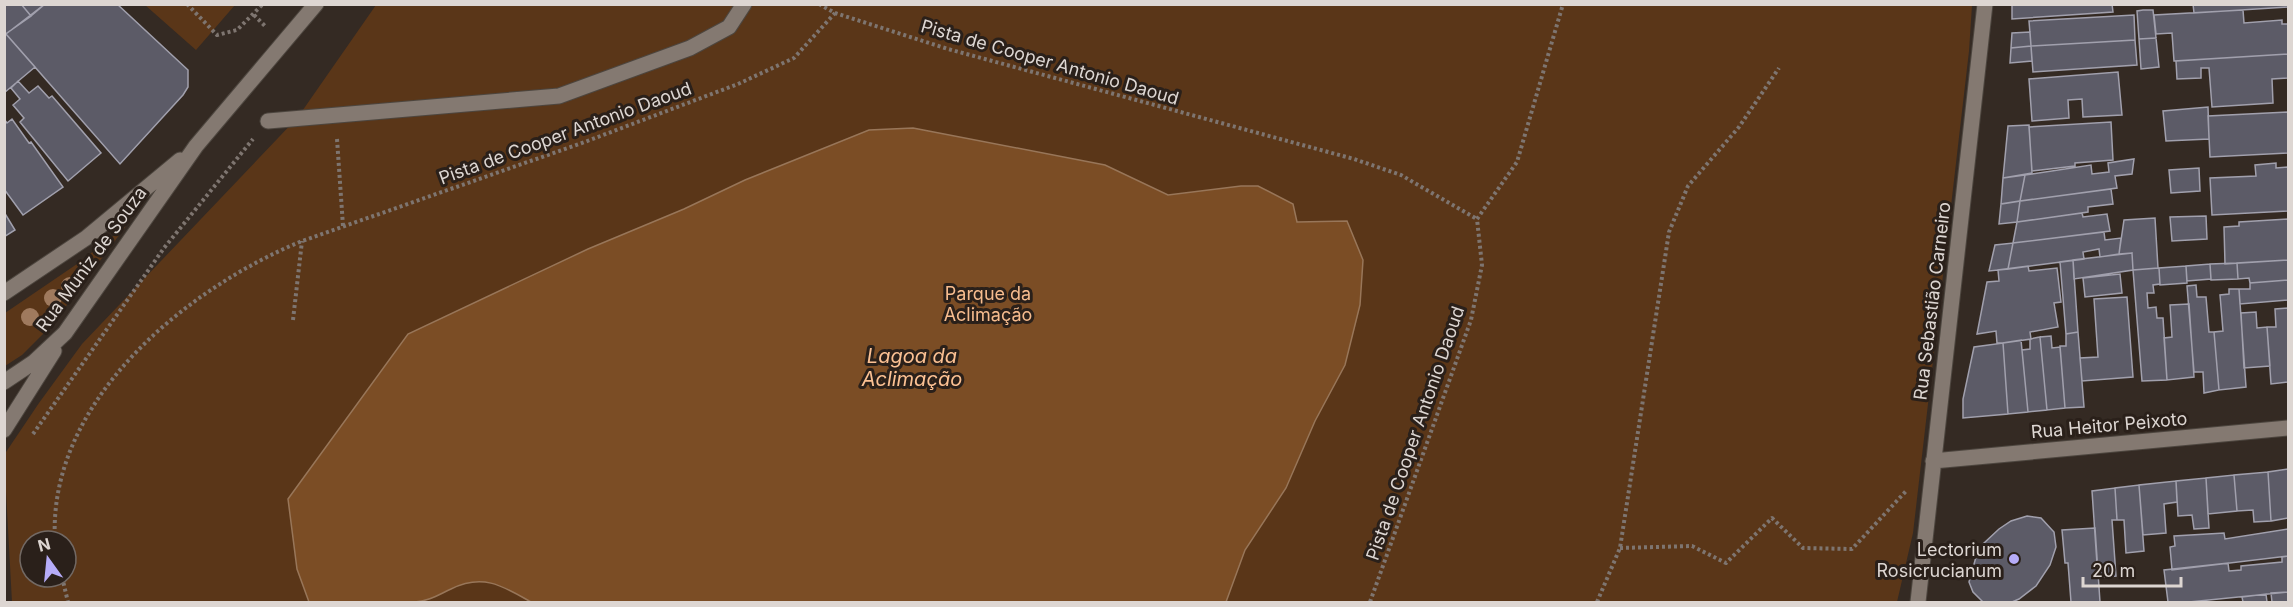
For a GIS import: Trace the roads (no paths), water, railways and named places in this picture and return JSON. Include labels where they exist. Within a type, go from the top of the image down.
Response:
[{"type":"street","name":"Rua Muniz de Souza","points":[[4,382],[34,362],[65,333],[196,146],[316,4]]},
{"type":"street","points":[[268,121],[559,96],[690,48],[729,27],[744,4]]},
{"type":"street","name":"Rua Sebastião Carneiro","points":[[1918,603],[1984,4]]},
{"type":"street","name":"Rua Muniz de Souza","points":[[4,293],[86,238],[196,146]]},
{"type":"street","points":[[4,430],[65,333]]},
{"type":"street","name":"Rua Heitor Peixoto","points":[[1932,461],[2289,428]]},
{"type":"water","name":"Lagoa da Aclimação","points":[[913,128],[1105,165],[1168,195],[1258,186],[1293,204],[1297,222],[1347,221],[1363,260],[1360,305],[1345,365],[1315,421],[1286,488],[1245,550],[1226,602],[531,602],[492,583],[473,582],[415,602],[309,602],[297,569],[288,499],[408,334],[588,249],[684,209],[745,180],[869,130]]},
{"type":"place","name":"Lectorium Rosicrucianum","points":[[2014,559]]},
{"type":"park label","name":"Parque da Aclimação","points":[[988,303]]}]
